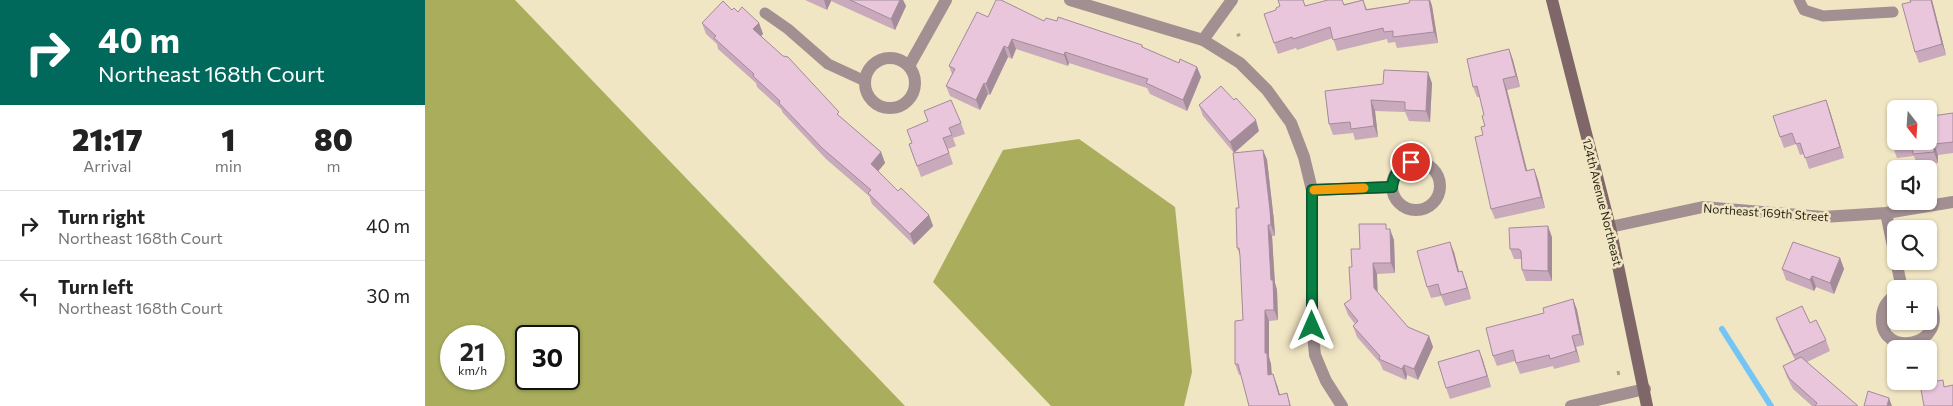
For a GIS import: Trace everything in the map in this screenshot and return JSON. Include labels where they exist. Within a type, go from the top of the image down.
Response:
[{"type":"street","points":[[909,66],[946,0]]},
{"type":"street","points":[[1070,0],[1203,40],[1240,63],[1267,90],[1291,123],[1304,157],[1312,190],[1312,326],[1315,355],[1327,381],[1342,406]]},
{"type":"street","points":[[1203,40],[1232,0]]},
{"type":"street","name":"124th Avenue Northeast","points":[[1552,0],[1610,227],[1647,406]]},
{"type":"street","points":[[885,58],[894,58],[909,66],[915,82],[910,98],[903,104],[895,107],[879,105],[872,99],[867,92],[865,82],[871,67],[877,61],[885,58]]},
{"type":"street","points":[[1312,190],[1392,187]]},
{"type":"street","name":"Northeast 169th Street","points":[[1610,227],[1703,207],[1823,217],[1886,212],[1953,202]]},
{"type":"street","points":[[1886,212],[1900,280]]},
{"type":"street","points":[[1887,302],[1881,319],[1883,328],[1895,342],[1913,344],[1929,335],[1931,330]]},
{"type":"street","points":[[1571,406],[1645,389]]},
{"type":"lane","points":[[1799,0],[1804,10],[1823,16],[1893,12]]},
{"type":"lane","points":[[765,13],[828,64],[865,82]]},
{"type":"path","points":[[1617,371],[1619,376]]},
{"type":"green space","points":[[425,0],[515,0],[905,406],[425,406]]},
{"type":"green space","points":[[1079,139],[1175,207],[1192,372],[1184,406],[1051,406],[933,282],[1003,150]]},
{"type":"building","points":[[850,0],[900,0],[891,19]]},
{"type":"building","points":[[996,0],[1001,0],[1044,21],[1046,18],[1057,21],[1058,17],[1142,45],[1142,47],[1179,63],[1180,59],[1197,67],[1183,100],[1146,83],[1148,79],[1065,52],[1064,55],[1012,39],[1008,48],[1004,46],[986,84],[984,83],[976,100],[946,86],[955,69],[949,66],[977,12],[988,17]]},
{"type":"building","points":[[1278,0],[1303,0],[1305,6],[1328,0],[1342,0],[1344,5],[1363,0],[1366,10],[1409,3],[1410,0],[1429,0],[1434,32],[1393,37],[1393,31],[1384,32],[1383,28],[1333,40],[1330,27],[1274,43],[1264,14],[1276,10],[1280,6]]},
{"type":"building","points":[[1910,0],[1931,0],[1942,44],[1915,52],[1902,4],[1911,2]]},
{"type":"building","points":[[723,1],[732,10],[734,8],[738,12],[742,7],[759,23],[753,29],[783,56],[788,57],[839,112],[837,114],[881,152],[871,164],[898,191],[901,188],[929,215],[910,234],[868,193],[871,190],[822,148],[779,103],[780,101],[753,76],[754,74],[714,38],[716,36],[702,23]]},
{"type":"building","points":[[1509,49],[1516,76],[1503,79],[1526,171],[1534,169],[1541,197],[1491,209],[1475,137],[1483,135],[1481,127],[1485,126],[1482,116],[1484,115],[1477,86],[1473,87],[1467,59]]},
{"type":"building","points":[[1384,70],[1428,72],[1426,111],[1405,110],[1405,102],[1371,100],[1374,126],[1351,129],[1350,122],[1329,124],[1325,91],[1383,84]]},
{"type":"building","points":[[1221,86],[1234,100],[1236,98],[1256,120],[1230,142],[1199,105]]},
{"type":"building","points":[[951,100],[961,123],[949,128],[952,135],[943,138],[949,153],[917,166],[909,144],[912,143],[907,130],[928,121],[924,111]]},
{"type":"building","points":[[1826,100],[1840,147],[1805,158],[1800,143],[1796,144],[1792,133],[1780,137],[1773,116]]},
{"type":"building","points":[[1953,113],[1953,142],[1937,144],[1937,115]]},
{"type":"building","points":[[1263,150],[1270,210],[1271,225],[1268,225],[1274,310],[1265,310],[1265,353],[1267,353],[1268,375],[1273,374],[1279,395],[1287,393],[1290,406],[1249,406],[1238,364],[1235,364],[1235,321],[1243,320],[1240,256],[1239,248],[1237,248],[1236,208],[1239,208],[1233,153]]},
{"type":"building","points":[[1913,150],[1934,150],[1934,152],[1913,154]]},
{"type":"building","points":[[1359,224],[1386,224],[1386,229],[1390,229],[1391,263],[1373,263],[1374,288],[1408,327],[1429,336],[1414,369],[1404,365],[1402,369],[1379,359],[1380,356],[1353,326],[1358,321],[1344,304],[1351,299],[1349,267],[1352,267],[1351,249],[1360,249]]},
{"type":"building","points":[[1548,226],[1548,271],[1522,270],[1521,251],[1519,249],[1510,249],[1509,228]]},
{"type":"building","points":[[1450,242],[1458,272],[1462,271],[1467,288],[1441,295],[1438,284],[1427,287],[1417,251]]},
{"type":"building","points":[[1793,242],[1840,258],[1830,283],[1812,276],[1810,280],[1782,269]]},
{"type":"building","points":[[1573,299],[1580,334],[1572,336],[1576,351],[1550,359],[1549,355],[1516,363],[1513,350],[1493,356],[1486,328],[1544,313],[1543,308]]},
{"type":"building","points":[[1802,306],[1810,323],[1816,320],[1826,340],[1794,355],[1776,318]]},
{"type":"building","points":[[1479,350],[1487,376],[1446,388],[1438,362]]},
{"type":"building","points":[[1801,357],[1858,406],[1815,406],[1817,403],[1789,378],[1783,366]]},
{"type":"building","points":[[1943,380],[1944,387],[1953,385],[1953,406],[1924,406],[1921,390],[1937,390],[1937,381]]},
{"type":"building","points":[[1868,391],[1889,398],[1887,406],[1864,406]]},
{"type":"waterway","points":[[1722,329],[1771,406]]},
{"type":"slow traffic","points":[[1314,190],[1364,188]]},
{"type":"route","points":[[1312,326],[1312,190],[1392,187],[1393,178],[1397,171],[1411,162]]}]
